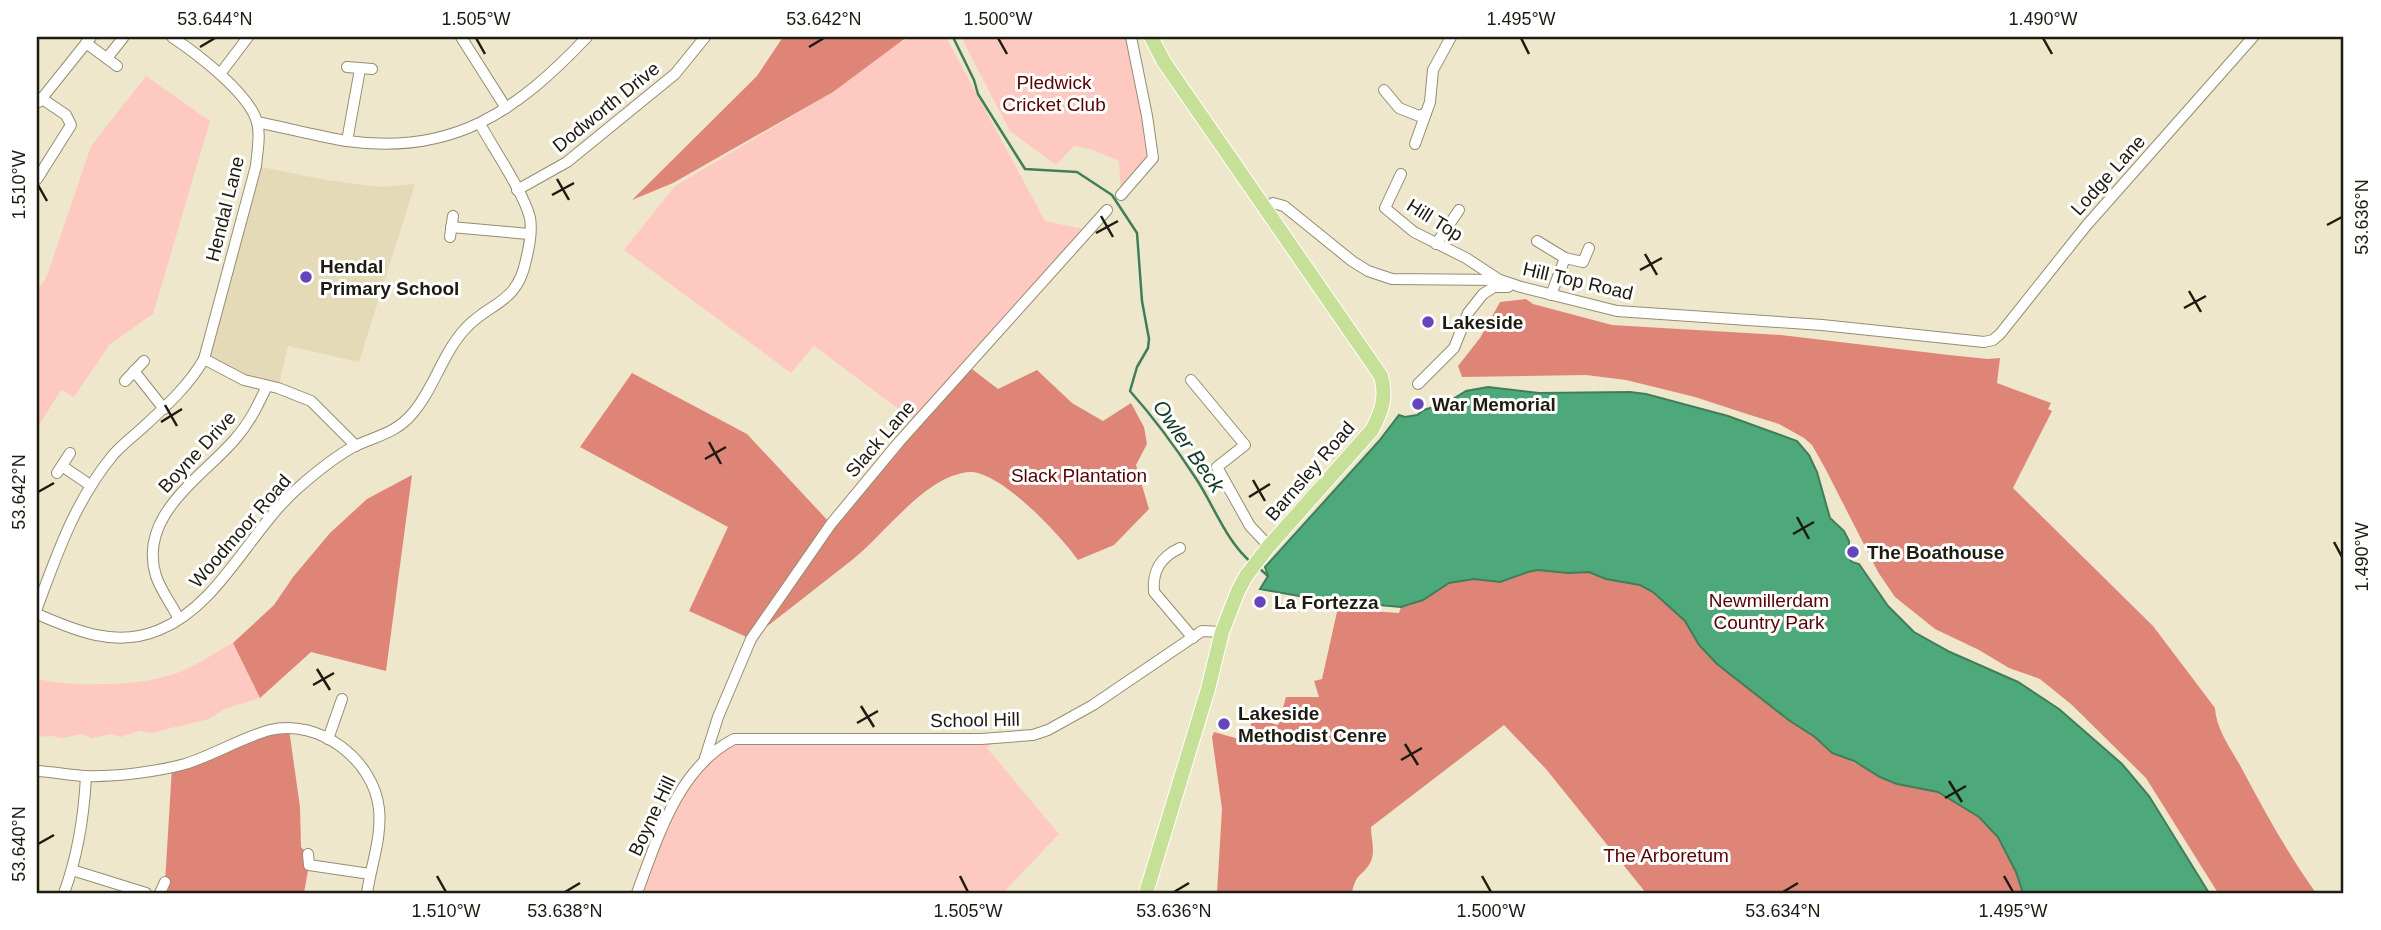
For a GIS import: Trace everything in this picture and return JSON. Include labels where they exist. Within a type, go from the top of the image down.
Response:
[{"type":"main road","name":"Barnsley Road","points":[[1144,892],[1208,689],[1222,632],[1238,591],[1269,546],[1372,430],[1385,401],[1381,376],[1164,61],[1151,37]]},
{"type":"street","points":[[172,37],[220,74],[250,109],[257,122],[347,141],[388,144],[410,143],[480,124],[549,76],[587,37]]},
{"type":"street","points":[[220,74],[248,37]]},
{"type":"street","points":[[461,37],[506,108]]},
{"type":"street","name":"Dodworth Drive","points":[[517,190],[567,162],[675,74],[705,37]]},
{"type":"street","points":[[1121,195],[1153,158],[1131,37]]},
{"type":"street","points":[[1415,144],[1430,102],[1433,70],[1451,37]]},
{"type":"street","name":"Lodge Lane","points":[[1993,340],[2005,329],[2077,236],[2253,37]]},
{"type":"street","points":[[107,58],[123,38]]},
{"type":"street","points":[[37,179],[71,125],[66,115],[39,101],[89,40],[117,66]]},
{"type":"street","points":[[1443,49],[1454,56]]},
{"type":"street","points":[[347,67],[366,69],[347,141]]},
{"type":"street","points":[[1384,90],[1399,108],[1419,116],[1426,113]]},
{"type":"street","name":"Hendal Lane","points":[[37,608],[67,528],[90,485],[115,453],[164,409],[195,375],[204,359],[256,166],[257,122]]},
{"type":"street","name":"Woodmoor Road","points":[[37,614],[78,631],[116,639],[135,638],[159,630],[200,604],[255,534],[296,490],[337,457],[400,426],[412,414],[457,338],[467,326],[510,294],[520,279],[526,260],[530,218],[480,124]]},
{"type":"street","name":"Hill Top","points":[[1401,174],[1385,208],[1414,232],[1466,258],[1500,280]]},
{"type":"street","name":"Hill Top Road","points":[[1264,208],[1273,203],[1284,206],[1352,261],[1380,275],[1408,281],[1500,280],[1617,310],[1822,325],[1978,342],[1993,340]]},
{"type":"street","name":"Slack Lane","points":[[705,758],[718,717],[751,639],[831,524],[899,442],[1107,209]]},
{"type":"street","points":[[1436,244],[1459,210]]},
{"type":"street","points":[[451,227],[529,234]]},
{"type":"street","points":[[1537,242],[1565,258],[1583,262],[1589,248]]},
{"type":"street","points":[[1551,295],[1565,258]]},
{"type":"street","points":[[1418,384],[1454,348],[1468,313],[1483,294],[1494,287],[1521,287]]},
{"type":"street","points":[[204,359],[244,380],[278,388],[310,401],[356,446]]},
{"type":"street","points":[[125,381],[144,361]]},
{"type":"street","points":[[134,372],[164,409]]},
{"type":"street","points":[[1191,380],[1245,445],[1217,467],[1250,526],[1269,546]]},
{"type":"street","name":"Boyne Drive","points":[[178,619],[156,575],[153,550],[158,527],[172,502],[215,461],[250,420],[267,386]]},
{"type":"street","points":[[70,453],[60,470],[90,485]]},
{"type":"street","points":[[1180,548],[1162,559],[1155,570],[1154,592],[1193,638]]},
{"type":"street","name":"School Hill","points":[[734,739],[991,739],[1033,735],[1079,713],[1202,631],[1222,632]]},
{"type":"street","points":[[328,739],[342,699]]},
{"type":"street","points":[[705,758],[734,739],[722,731],[718,717]]},
{"type":"street","points":[[37,771],[86,776],[154,771],[186,764],[276,730],[311,732],[328,739],[356,760],[375,790],[379,810],[379,835],[367,893]]},
{"type":"street","name":"Boyne Hill","points":[[637,893],[654,848],[679,795],[705,758]]},
{"type":"street","points":[[64,893],[72,870],[84,813],[86,776]]},
{"type":"street","points":[[308,854],[309,865],[370,874]]},
{"type":"street","points":[[72,870],[146,893]]},
{"type":"shaded area","name":"Hendal Primary School","points":[[256,166],[380,187],[415,184],[359,362],[288,346],[278,388],[204,359]]},
{"type":"shaded area","points":[[1488,387],[1539,393],[1646,394],[1728,416],[1797,441],[1809,455],[1817,472],[1830,518],[1844,531],[1849,541],[1849,558],[1859,564],[1888,606],[1914,632],[1950,652],[2018,682],[2059,709],[2122,764],[2149,796],[2209,893],[2023,893],[2016,872],[1998,837],[1979,817],[1938,792],[1897,784],[1854,761],[1832,753],[1815,737],[1790,721],[1717,664],[1699,645],[1685,621],[1653,592],[1640,585],[1606,579],[1589,572],[1538,570],[1500,582],[1474,579],[1449,583],[1423,600],[1401,607],[1321,600],[1260,589],[1268,576],[1265,567],[1379,441],[1399,415],[1417,415],[1466,391]]},
{"type":"green space","points":[[783,37],[907,37],[833,92],[673,183],[632,200],[757,76]]},
{"type":"green space","points":[[912,37],[946,37],[1045,221],[1088,230],[916,422],[814,346],[791,373],[624,250],[675,186],[833,92],[889,48]]},
{"type":"green space","name":"Pledwick Cricket Club","points":[[964,37],[1129,37],[1153,158],[1121,195],[1119,161],[1090,149],[1074,146],[1056,165],[1010,131],[964,43]]},
{"type":"green space","points":[[146,76],[210,121],[153,314],[110,344],[74,397],[61,390],[37,428],[37,285],[41,286],[47,276],[91,146]]},
{"type":"green space","points":[[1526,299],[1533,304],[1612,325],[1781,335],[1949,355],[2000,358],[1997,383],[2051,403],[2048,409],[2052,411],[2013,488],[2153,626],[2215,708],[2225,739],[2276,831],[2316,893],[2218,893],[2146,778],[2072,705],[2040,679],[2009,668],[1935,629],[1895,597],[1878,572],[1812,445],[1804,438],[1779,424],[1695,397],[1626,380],[1586,375],[1462,377],[1458,366],[1480,338],[1500,302]]},
{"type":"green space","name":"Slack Plantation","points":[[968,366],[998,389],[1037,370],[1072,403],[1103,421],[1131,403],[1144,427],[1147,444],[1136,465],[1149,509],[1114,545],[1078,560],[1029,506],[997,482],[982,474],[969,472],[953,476],[921,495],[865,549],[751,639],[689,611],[728,527],[580,447],[632,373],[747,434],[831,524]]},
{"type":"green space","points":[[412,475],[386,671],[311,652],[260,698],[233,643],[274,605],[293,577],[330,533],[367,499]]},
{"type":"green space","name":"The Arboretum","points":[[1528,572],[1589,572],[1606,579],[1640,585],[1653,592],[1685,621],[1699,645],[1717,664],[1790,721],[1815,737],[1827,749],[1897,784],[1938,792],[1979,817],[1998,837],[2016,872],[2023,893],[1646,893],[1546,769],[1504,725],[1371,827],[1372,859],[1357,878],[1352,893],[1217,893],[1222,809],[1212,737],[1214,732],[1246,741],[1253,718],[1278,725],[1286,697],[1319,697],[1314,681],[1322,679],[1337,612],[1327,608],[1399,613],[1401,607],[1411,605],[1458,580],[1500,582]]},
{"type":"green space","points":[[233,643],[260,698],[224,709],[209,719],[151,733],[139,731],[121,737],[111,734],[92,738],[82,734],[62,738],[37,737],[37,679],[104,684],[157,679],[187,669]]},
{"type":"green space","points":[[289,729],[300,807],[301,847],[308,854],[309,865],[304,893],[160,893],[165,882],[172,767],[269,731]]},
{"type":"green space","points":[[734,739],[1000,739],[987,748],[1059,834],[1003,893],[637,893],[690,776]]},
{"type":"waterway","name":"Owler Beck","points":[[953,37],[978,94],[1025,169],[1077,172],[1112,195],[1137,233],[1142,301],[1149,339],[1148,348],[1137,367],[1130,391],[1180,455],[1235,545],[1252,563]]},
{"type":"waterway","name":"Owler Beck","points":[[1260,569],[1268,576]]},
{"type":"place","name":"Hendal Primary School","points":[[306,277]]},
{"type":"place","name":"Lakeside","points":[[1428,322]]},
{"type":"place","name":"War Memorial","points":[[1418,404]]},
{"type":"place","name":"The Boathouse","points":[[1853,552]]},
{"type":"place","name":"La Fortezza","points":[[1260,602]]},
{"type":"place","name":"Lakeside Methodist Cenre","points":[[1224,724]]},
{"type":"park label","name":"Newmillerdam Country Park","points":[[1769,611]]}]
